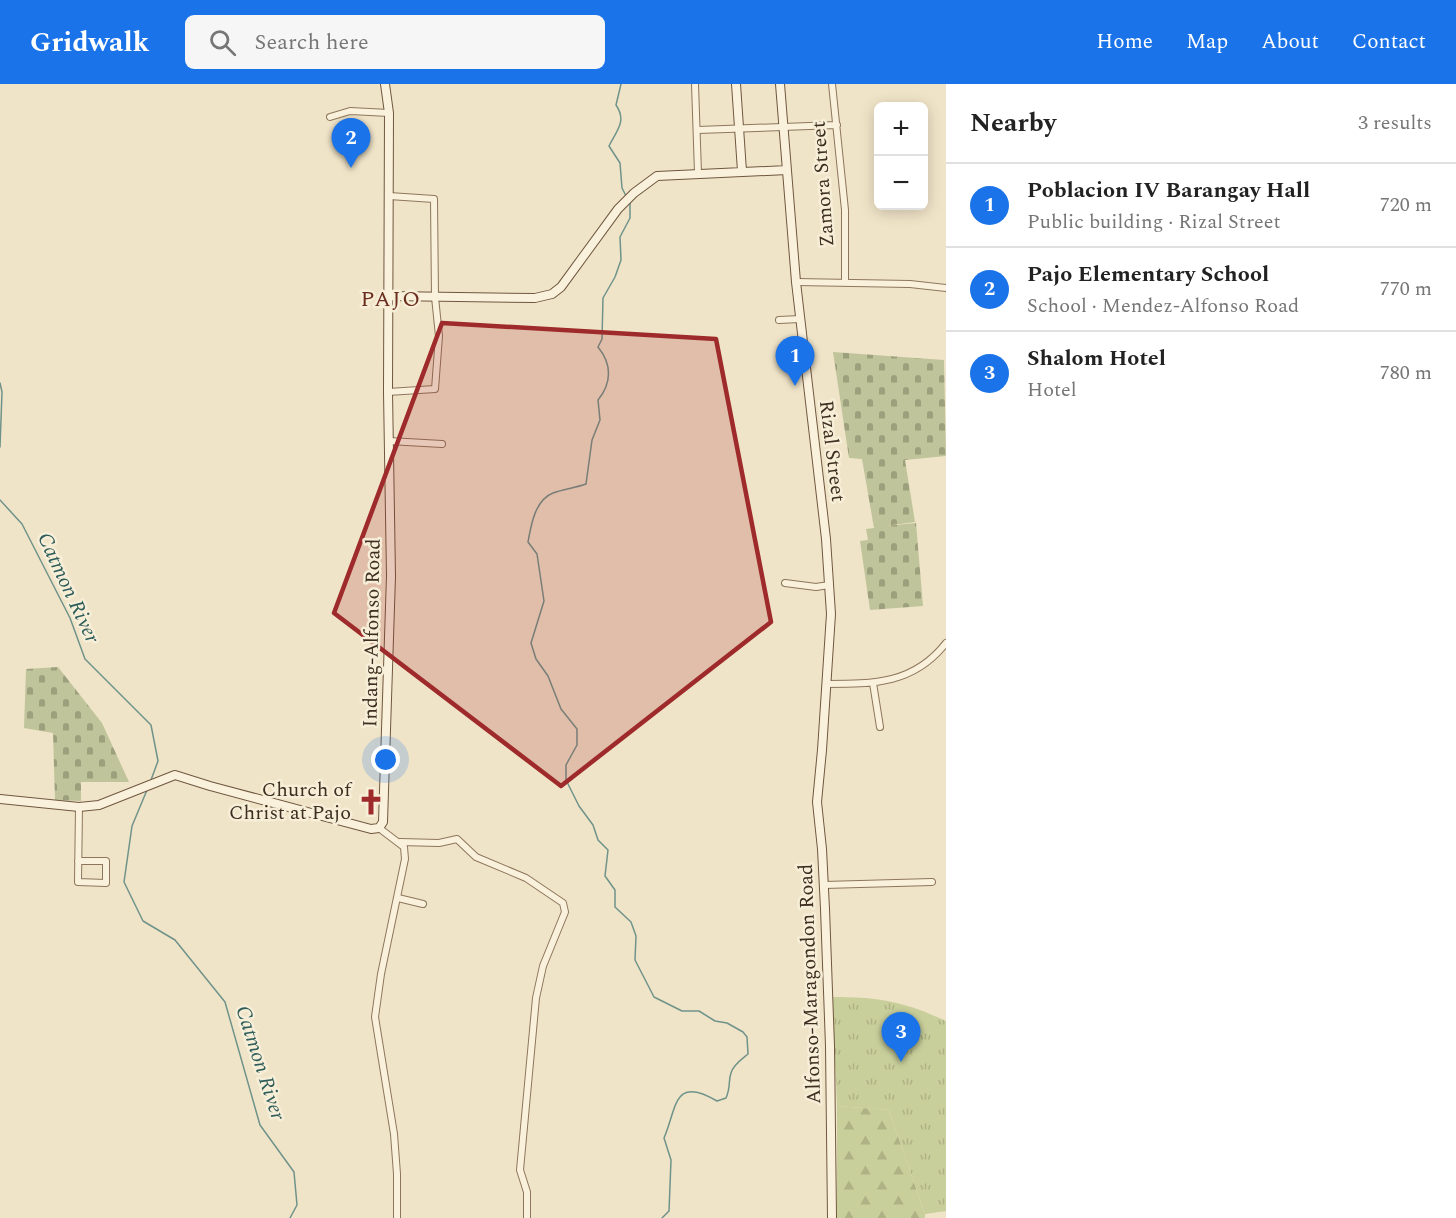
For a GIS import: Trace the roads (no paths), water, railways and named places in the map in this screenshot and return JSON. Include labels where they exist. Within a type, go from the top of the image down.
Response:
[{"type":"main road","name":"Indang-Alfonso Road","points":[[379,828],[383,822],[385,789],[391,576],[388,392],[389,113],[386,84]]},
{"type":"main road","points":[[736,84],[742,171]]},
{"type":"main road","name":"Rizal Street","points":[[780,84],[796,282],[822,495],[831,614],[822,750]]},
{"type":"main road","points":[[389,296],[535,298],[552,294],[561,287],[618,209],[634,193],[657,176],[787,170]]},
{"type":"main road","name":"Alfonso-Maragondon Road","points":[[822,750],[817,802],[824,885],[830,1057],[832,1218]]},
{"type":"main road","points":[[0,799],[79,807],[99,805],[169,776],[185,777],[327,818],[379,828]]},
{"type":"street","points":[[695,84],[698,173]]},
{"type":"street","name":"Zamora Street","points":[[832,84],[845,210],[845,282]]},
{"type":"street","points":[[330,117],[350,111],[389,113]]},
{"type":"street","points":[[698,130],[837,125]]},
{"type":"street","points":[[388,196],[434,199],[435,297],[439,336],[435,389],[388,392]]},
{"type":"street","points":[[796,282],[910,284],[946,288]]},
{"type":"street","points":[[778,320],[800,319]]},
{"type":"street","points":[[389,441],[442,444]]},
{"type":"street","points":[[785,583],[829,585]]},
{"type":"street","points":[[826,684],[894,680],[908,675],[930,660],[946,643]]},
{"type":"street","points":[[873,683],[880,727]]},
{"type":"street","points":[[78,861],[106,861],[106,884],[78,882],[78,861],[79,807]]},
{"type":"street","points":[[379,828],[400,842],[404,847],[405,860],[381,974],[375,1017],[394,1134],[397,1218]]},
{"type":"street","points":[[400,842],[439,843],[457,839],[476,857],[526,878],[563,903],[565,907],[543,966],[536,998],[520,1170],[527,1192],[526,1218]]},
{"type":"street","points":[[824,885],[932,882]]},
{"type":"street","points":[[398,898],[423,904]]},
{"type":"waterway","points":[[621,84],[616,105],[621,121],[609,146],[620,163],[622,188],[626,196]]},
{"type":"waterway","points":[[630,202],[630,218],[620,237],[621,260],[615,277],[603,298],[602,339],[598,347],[606,360],[608,380],[598,400],[600,420],[592,440],[586,484],[547,496],[538,507],[531,528],[528,542],[537,554],[544,601],[531,643],[536,659],[548,676],[561,709],[577,729],[577,745],[566,765],[566,780],[579,806],[593,825],[598,840],[608,850],[605,876],[615,890],[615,907],[631,922],[636,936],[635,960],[654,997],[682,1011],[699,1011],[715,1021],[727,1023],[743,1032],[747,1037],[748,1054],[732,1070],[726,1098],[717,1101],[703,1094],[684,1093],[675,1106],[664,1138],[671,1160],[669,1211],[662,1218]]},
{"type":"waterway","name":"Catmon River","points":[[0,383],[2,392],[0,447]]},
{"type":"waterway","name":"Catmon River","points":[[0,500],[22,524],[70,618],[85,659],[151,725],[158,761],[151,780]]},
{"type":"waterway","name":"Catmon River","points":[[147,790],[132,826],[124,882],[143,921],[175,940],[225,1002],[260,1125],[294,1172],[297,1205],[290,1218]]},
{"type":"place","name":"Pajo Elementary School","points":[[351,168]]},
{"type":"place","name":"Poblacion IV Barangay Hall","points":[[795,386]]},
{"type":"place","name":"Church of Christ at Pajo","points":[[371,802]]},
{"type":"place","name":"Shalom Hotel","points":[[901,1062]]},
{"type":"district","name":"PAJO","points":[[391,299]]}]
